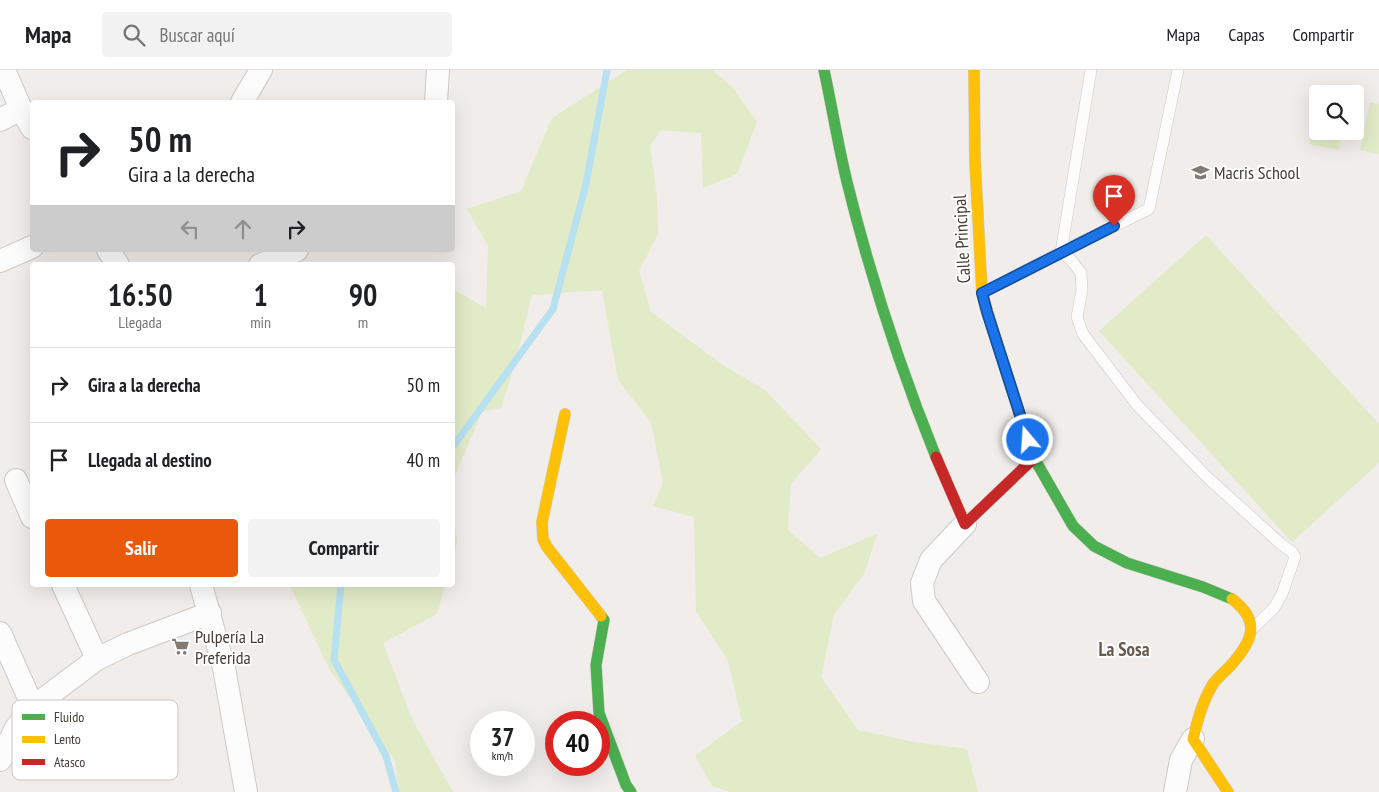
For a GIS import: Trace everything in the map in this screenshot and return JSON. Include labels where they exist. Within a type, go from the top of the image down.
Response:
[{"type":"street","points":[[4,70],[30,125]]},
{"type":"street","points":[[243,100],[261,70]]},
{"type":"street","points":[[436,100],[438,70]]},
{"type":"street","points":[[824,70],[851,194],[898,359],[947,485],[965,524]]},
{"type":"street","name":"Calle Principal","points":[[974,70],[975,161],[982,293],[1034,458],[1073,526],[1094,546],[1127,564],[1203,587],[1233,600],[1248,614],[1252,630]]},
{"type":"street","points":[[0,120],[21,109]]},
{"type":"street","points":[[0,262],[30,248]]},
{"type":"street","points":[[270,262],[293,252]]},
{"type":"street","points":[[565,414],[542,522],[543,539],[547,547],[604,620],[596,665],[599,713],[626,785],[631,792]]},
{"type":"street","points":[[978,682],[924,601],[922,583],[931,560],[965,524],[1034,458]]},
{"type":"street","points":[[16,480],[30,512]]},
{"type":"street","points":[[64,587],[97,659]]},
{"type":"street","points":[[202,587],[224,668],[246,792]]},
{"type":"street","points":[[42,700],[97,659],[128,644],[210,613]]},
{"type":"street","points":[[1175,792],[1181,760],[1193,739],[1201,706],[1214,683],[1233,663],[1252,630]]},
{"type":"street","points":[[0,633],[30,700]]},
{"type":"street","points":[[0,760],[12,736]]},
{"type":"street","points":[[1193,739],[1228,792]]},
{"type":"lane","points":[[1061,252],[1090,70]]},
{"type":"lane","points":[[982,293],[1149,209],[1178,70]]},
{"type":"lane","points":[[1061,252],[1071,260],[1081,274],[1082,290],[1077,316],[1083,334],[1137,405],[1208,478],[1292,552],[1295,557],[1282,594],[1274,608],[1252,630]]},
{"type":"green space","points":[[627,70],[712,70],[733,88],[757,122],[737,174],[703,188],[701,133],[661,130],[650,146],[657,196],[658,234],[639,271],[651,312],[720,363],[766,391],[821,449],[791,484],[788,530],[820,558],[877,534],[864,574],[834,614],[821,677],[858,730],[914,742],[967,749],[978,792],[730,792],[712,786],[695,756],[742,721],[728,661],[696,611],[694,517],[653,506],[663,483],[651,422],[618,380],[602,290],[532,295],[516,360],[501,408],[482,412],[455,475],[455,290],[486,308],[488,246],[467,209],[521,191],[552,118]]},
{"type":"green space","points":[[1370,102],[1379,104],[1379,154],[1360,150],[1362,140],[1364,140]]},
{"type":"green space","points":[[1310,140],[1340,140],[1338,150],[1309,144]]},
{"type":"green space","points":[[1206,235],[1379,424],[1379,463],[1292,542],[1099,331]]},
{"type":"green space","points":[[455,526],[457,542],[455,551]]},
{"type":"green space","points":[[290,587],[444,587],[437,614],[383,643],[412,719],[453,792],[399,792],[395,761],[330,670]]},
{"type":"waterway","points":[[455,444],[553,309],[586,184],[607,70]]},
{"type":"waterway","points":[[341,587],[334,660],[386,756],[396,792]]},
{"type":"traffic: fast","points":[[824,70],[844,168],[866,252],[898,355],[936,457]]},
{"type":"traffic: fast","points":[[993,330],[1034,458],[1073,526],[1094,546],[1127,563],[1203,587],[1232,599]]},
{"type":"traffic: fast","points":[[601,616],[604,620],[596,665],[599,713],[626,785],[631,792]]},
{"type":"traffic: slow","points":[[974,70],[975,161],[982,293],[993,330]]},
{"type":"traffic: slow","points":[[565,414],[542,522],[543,539],[547,547],[601,616]]},
{"type":"traffic: slow","points":[[1228,792],[1193,739],[1209,691],[1215,681],[1230,667],[1249,639],[1251,631],[1247,615],[1232,599]]},
{"type":"traffic: jam","points":[[936,457],[965,524],[1034,458]]},
{"type":"place","name":"Macris School","points":[[1200,173]]},
{"type":"place","name":"Pulpería La Preferida","points":[[181,647]]},
{"type":"district","name":"La Sosa","points":[[1124,649]]},
{"type":"route","points":[[1028,440],[982,293],[1114,226]]}]
